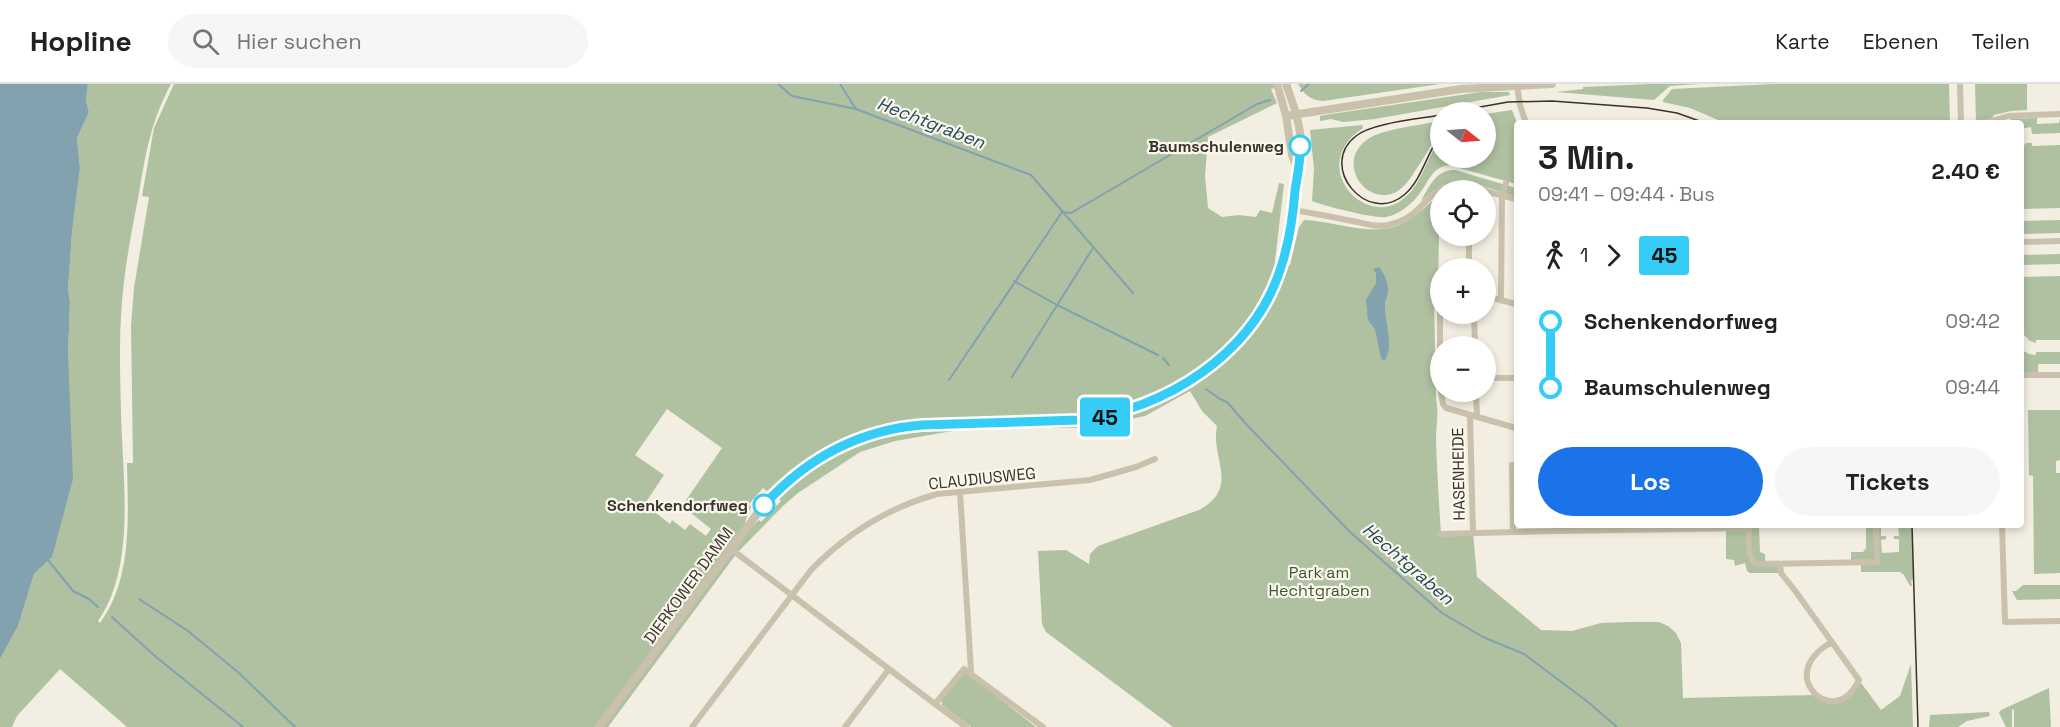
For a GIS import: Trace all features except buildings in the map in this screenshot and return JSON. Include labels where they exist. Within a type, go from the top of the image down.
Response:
[{"type":"street","name":"DIERKOWER DAMM","points":[[1277,84],[1297,168]]},
{"type":"street","name":"DIERKOWER DAMM","points":[[599,727],[757,514],[787,482],[826,454],[862,438],[887,430],[912,426],[1078,420],[1102,417],[1138,407],[1177,388],[1205,370],[1228,350],[1256,316],[1281,267],[1301,155],[1296,114],[1286,84]]},
{"type":"street","points":[[1286,116],[1461,89],[1552,84]]},
{"type":"street","points":[[1960,84],[1961,120]]},
{"type":"street","points":[[1517,86],[1525,120]]},
{"type":"street","points":[[1995,120],[2008,116],[2060,114]]},
{"type":"street","points":[[1501,300],[1502,196],[1506,183]]},
{"type":"street","points":[[1496,194],[1514,199]]},
{"type":"street","points":[[1293,210],[1372,226],[1389,225],[1406,219],[1430,198]]},
{"type":"street","points":[[2024,242],[2060,242]]},
{"type":"street","points":[[1496,299],[1514,303]]},
{"type":"street","points":[[2024,375],[2060,375]]},
{"type":"street","points":[[1496,378],[1514,378]]},
{"type":"street","points":[[1443,402],[1446,408],[1514,427]]},
{"type":"street","name":"HASENHEIDE","points":[[1473,533],[1475,402]]},
{"type":"street","name":"CLAUDIUSWEG","points":[[692,727],[811,570],[855,531],[895,509],[938,494],[1090,480],[1155,459]]},
{"type":"street","points":[[1512,465],[1514,532]]},
{"type":"street","points":[[960,492],[971,672]]},
{"type":"street","points":[[1441,534],[1514,532],[1555,528]]},
{"type":"street","points":[[1749,528],[1751,560],[1756,564],[1780,564],[1877,562],[1876,528]]},
{"type":"street","points":[[2002,528],[2006,622],[2060,621]]},
{"type":"street","points":[[731,549],[966,727]]},
{"type":"street","points":[[1780,564],[1781,573],[1832,642],[1859,680],[1848,695],[1833,701],[1816,695],[1806,679],[1807,665],[1815,654],[1832,642]]},
{"type":"street","points":[[845,727],[889,669]]},
{"type":"street","points":[[935,704],[964,669],[1043,727]]},
{"type":"green space","name":"Park am Hechtgraben","points":[[88,84],[171,84],[150,137],[125,274],[120,343],[125,519],[123,547],[118,574],[110,599],[98,621],[100,623],[111,605],[118,586],[126,546],[127,463],[133,463],[131,325],[134,288],[149,197],[142,196],[154,128],[174,84],[1273,84],[1275,88],[1271,89],[1277,103],[1208,137],[1205,176],[1208,208],[1222,217],[1238,215],[1256,217],[1260,210],[1272,213],[1279,183],[1284,184],[1275,261],[1290,265],[1299,227],[1304,220],[1356,228],[1382,229],[1407,221],[1430,203],[1430,246],[1439,246],[1439,258],[1430,258],[1430,324],[1435,324],[1435,336],[1430,336],[1430,402],[1436,402],[1437,409],[1436,440],[1441,534],[1473,533],[1477,577],[1541,630],[1572,631],[1601,623],[1628,622],[1659,622],[1668,626],[1676,633],[1681,643],[1683,698],[1816,695],[1824,699],[1842,699],[1859,680],[1881,710],[1900,696],[1911,664],[1913,727],[1173,727],[1046,632],[1042,624],[1038,551],[1066,550],[1089,564],[1090,554],[1098,546],[1199,510],[1212,501],[1219,492],[1221,482],[1216,438],[1217,426],[1202,411],[1190,391],[1145,416],[1087,428],[970,428],[895,441],[860,452],[798,493],[737,553],[608,727],[127,727],[60,669],[17,716],[12,727],[0,727],[0,659],[18,626],[34,574],[52,557],[68,355],[70,301],[68,290],[72,233],[80,168],[77,138],[89,112],[86,100]],"holes":[[[667,409],[722,448],[682,506],[711,529],[706,536],[690,524],[685,530],[672,520],[670,524],[646,502],[664,475],[635,455]],[[783,479],[790,487],[779,499],[781,501],[761,522],[759,520],[751,528],[745,522],[751,507],[749,504],[763,488],[767,491]]]},
{"type":"green space","points":[[1298,84],[1440,84],[1323,101],[1308,96]]},
{"type":"green space","points":[[1699,84],[1670,86],[1654,100],[1556,92],[1583,89],[1583,87]]},
{"type":"green space","points":[[1773,84],[1949,84],[1950,120],[1718,120],[1690,108],[1663,102],[1672,89]]},
{"type":"green space","points":[[1975,84],[2027,84],[2027,110],[2011,111],[1994,115],[1986,120],[1976,120]]},
{"type":"green space","points":[[1481,92],[1509,92],[1510,95],[1471,102],[1430,102],[1430,109],[1375,119],[1343,122],[1331,119],[1320,121],[1320,116]]},
{"type":"green space","points":[[1512,110],[1516,120],[1514,120],[1514,183],[1460,168],[1496,168],[1496,112]]},
{"type":"green space","points":[[2037,118],[2037,124],[2059,123],[2060,118],[2060,133],[2032,134],[2031,127],[2024,128],[2024,120],[2010,120]]},
{"type":"green space","points":[[1430,123],[1430,147],[1413,175],[1402,187],[1394,193],[1383,195],[1372,193],[1357,178],[1354,158],[1359,148],[1368,139],[1392,130]]},
{"type":"green space","points":[[1362,125],[1363,128],[1347,143],[1340,159],[1341,175],[1347,189],[1359,200],[1373,206],[1388,206],[1403,199],[1419,179],[1430,157],[1430,168],[1440,168],[1432,175],[1414,201],[1391,216],[1361,214],[1312,201],[1314,169],[1310,130]]},
{"type":"green space","points":[[2026,143],[2032,143],[2032,146],[2060,145],[2060,208],[2024,209],[2024,145]]},
{"type":"green space","points":[[1455,170],[1489,180],[1434,180],[1443,172]]},
{"type":"green space","points":[[1496,182],[1514,187],[1514,196],[1496,191]]},
{"type":"green space","points":[[1430,185],[1430,194],[1421,201]]},
{"type":"green space","points":[[2060,220],[2060,233],[2024,234],[2024,221]]},
{"type":"green space","points":[[2060,254],[2060,264],[2024,265],[2024,255]]},
{"type":"green space","points":[[2060,276],[2060,340],[2036,340],[2036,343],[2024,335],[2024,277]]},
{"type":"green space","points":[[2024,351],[2036,355],[2036,352],[2060,352],[2060,364],[2038,364],[2038,375],[2024,375]]},
{"type":"green space","points":[[2028,410],[2060,410],[2060,460],[2056,461],[2056,473],[2060,473],[2060,573],[2034,574],[2033,476],[2029,475]]},
{"type":"green space","points":[[1726,528],[1759,528],[1760,552],[1765,554],[1765,564],[1780,564],[1781,573],[1750,573],[1745,563],[1735,566],[1734,560],[1726,559]]},
{"type":"green space","points":[[1866,528],[1881,528],[1881,536],[1886,536],[1886,539],[1881,540],[1882,553],[1899,552],[1899,539],[1894,539],[1894,536],[1899,536],[1898,528],[1912,528],[1914,579],[1911,580],[1912,586],[1900,572],[1861,572],[1861,562],[1851,562],[1851,552],[1863,552],[1866,548]]},
{"type":"green space","points":[[2023,585],[2060,585],[2060,599],[2017,600],[2012,591],[2016,591]]},
{"type":"green space","points":[[964,672],[1036,727],[971,727],[942,705],[941,699]]},
{"type":"green space","points":[[2049,688],[2051,727],[2014,727],[2014,709],[2012,710],[2012,727],[2006,727],[1999,713],[2001,710]]},
{"type":"green space","points":[[1989,712],[1990,716],[1967,721],[1958,727],[1929,727],[1930,715]]},
{"type":"water","points":[[0,84],[88,84],[86,100],[89,112],[77,138],[80,168],[68,290],[73,479],[52,557],[34,574],[18,626],[0,659]]},
{"type":"water","points":[[1379,267],[1383,272],[1388,292],[1385,310],[1389,349],[1384,361],[1381,358],[1375,329],[1368,320],[1366,300],[1376,283],[1376,273],[1373,269]]},
{"type":"waterway","name":"Hechtgraben","points":[[778,84],[792,96],[856,109],[1031,175],[1133,293]]},
{"type":"waterway","points":[[840,84],[856,109]]},
{"type":"waterway","points":[[1301,91],[1309,84]]},
{"type":"waterway","points":[[1062,212],[1071,213],[1257,104],[1270,100]]},
{"type":"waterway","points":[[949,380],[1062,212]]},
{"type":"waterway","points":[[1012,377],[1093,248]]},
{"type":"waterway","name":"Hechtgraben","points":[[1014,281],[1158,355]]},
{"type":"waterway","name":"Hechtgraben","points":[[1163,358],[1169,365]]},
{"type":"waterway","name":"Hechtgraben","points":[[1206,389],[1227,402],[1350,532],[1442,613],[1483,637],[1524,654],[1617,727]]},
{"type":"waterway","points":[[48,560],[73,591],[89,599],[98,607]]},
{"type":"waterway","points":[[139,599],[188,631],[239,673],[295,727]]},
{"type":"waterway","points":[[112,617],[156,657],[243,727]]},
{"type":"tram line","points":[[1496,104],[1552,101],[1647,108],[1677,113],[1697,120]]},
{"type":"tram line","points":[[1430,117],[1372,128],[1356,136],[1345,148],[1342,162],[1344,176],[1362,198],[1375,203],[1390,203],[1410,189],[1430,153]]},
{"type":"tram line","points":[[1912,528],[1918,727]]},
{"type":"bus line","name":"45","points":[[764,505],[787,482],[813,462],[843,445],[874,434],[922,425],[1078,420],[1102,417],[1148,403],[1195,378],[1211,366],[1242,335],[1275,283],[1288,238],[1297,168],[1301,155],[1300,146]]},
{"type":"place","name":"Baumschulenweg","points":[[1300,146]]},
{"type":"place","name":"Schenkendorfweg","points":[[764,505]]}]
